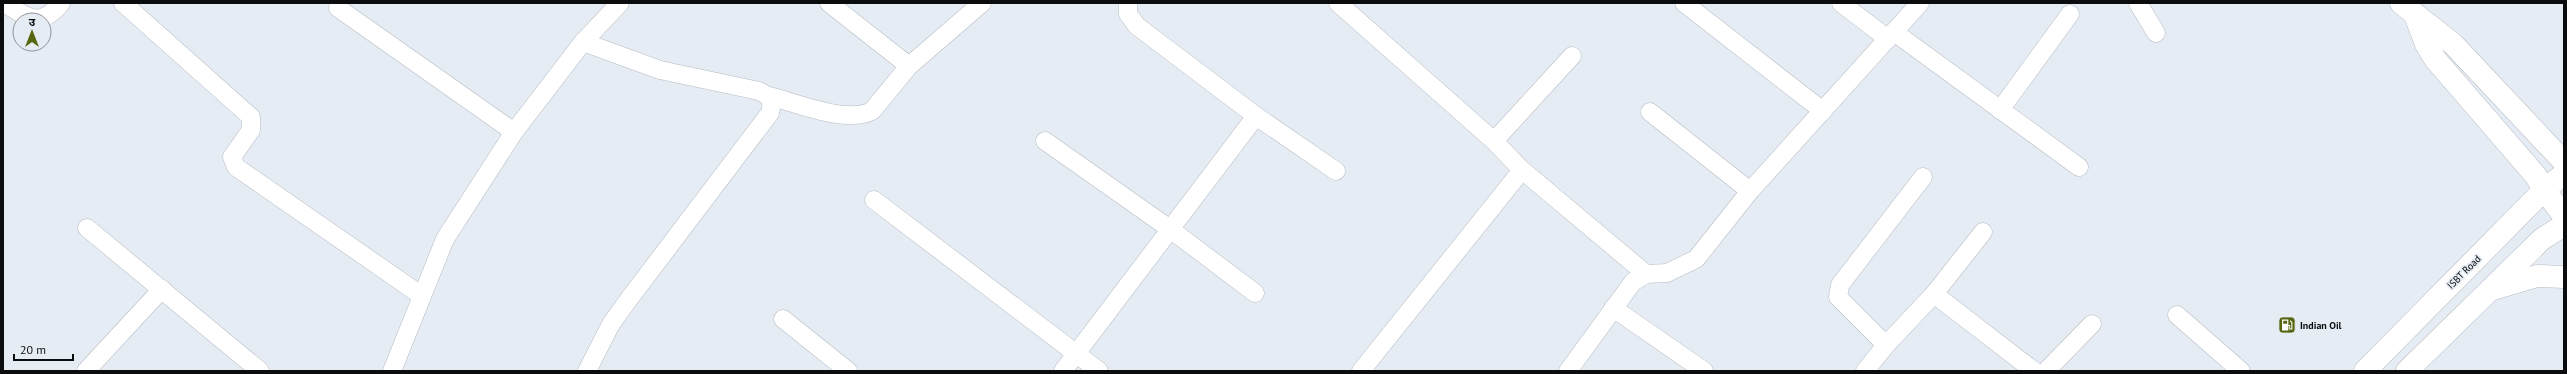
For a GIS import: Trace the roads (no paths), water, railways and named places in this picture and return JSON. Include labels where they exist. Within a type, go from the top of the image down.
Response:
[{"type":"main road","points":[[2408,9],[2437,30],[2453,44],[2564,162]]},
{"type":"main road","points":[[2408,9],[2435,59],[2536,176],[2544,190],[2564,216]]},
{"type":"main road","name":"ISBT Road","points":[[2366,371],[2544,190],[2564,174]]},
{"type":"main road","points":[[2416,368],[2490,290],[2542,240],[2564,225]]},
{"type":"main road","points":[[2490,290],[2537,276],[2564,277]]},
{"type":"street","points":[[4,3],[29,19],[48,17],[61,3]]},
{"type":"street","points":[[124,3],[251,117],[251,130],[232,157],[236,167],[422,296]]},
{"type":"street","points":[[392,371],[445,239],[514,132],[583,42],[620,3]]},
{"type":"street","points":[[829,3],[909,66]]},
{"type":"street","points":[[583,42],[660,70],[759,92],[842,115],[864,115],[872,110],[909,66],[982,3]]},
{"type":"street","points":[[1128,3],[1128,14],[1137,26],[1256,116],[1336,171]]},
{"type":"street","points":[[1338,3],[1494,141],[1522,170],[1646,274]]},
{"type":"street","points":[[1684,3],[1823,111]]},
{"type":"street","points":[[1841,3],[1891,35],[2000,110],[2079,167]]},
{"type":"street","points":[[1568,371],[1633,282],[1646,274],[1667,273],[1696,259],[1750,191],[1920,3]]},
{"type":"street","points":[[2138,3],[2156,33]]},
{"type":"street","points":[[338,8],[514,132]]},
{"type":"street","points":[[2000,110],[2070,14]]},
{"type":"street","points":[[1494,141],[1572,56]]},
{"type":"street","points":[[587,371],[611,324],[770,114],[772,103],[769,96]]},
{"type":"street","points":[[1650,112],[1750,191]]},
{"type":"street","points":[[1063,371],[1256,116]]},
{"type":"street","points":[[1045,141],[1170,229],[1255,293]]},
{"type":"street","points":[[1361,371],[1522,170]]},
{"type":"street","points":[[1886,346],[1842,303],[1838,292],[1840,285],[1923,178]]},
{"type":"street","points":[[874,200],[1099,371]]},
{"type":"street","points":[[87,228],[260,371]]},
{"type":"street","points":[[1865,371],[1934,294],[1982,232]]},
{"type":"street","points":[[86,371],[162,289]]},
{"type":"street","points":[[1934,294],[2034,371]]},
{"type":"street","points":[[1613,308],[1694,368]]},
{"type":"street","points":[[2177,315],[2241,371]]},
{"type":"street","points":[[783,319],[848,371]]},
{"type":"street","points":[[2046,371],[2092,324]]},
{"type":"place","name":"Indian Oil","points":[[2287,325]]}]
